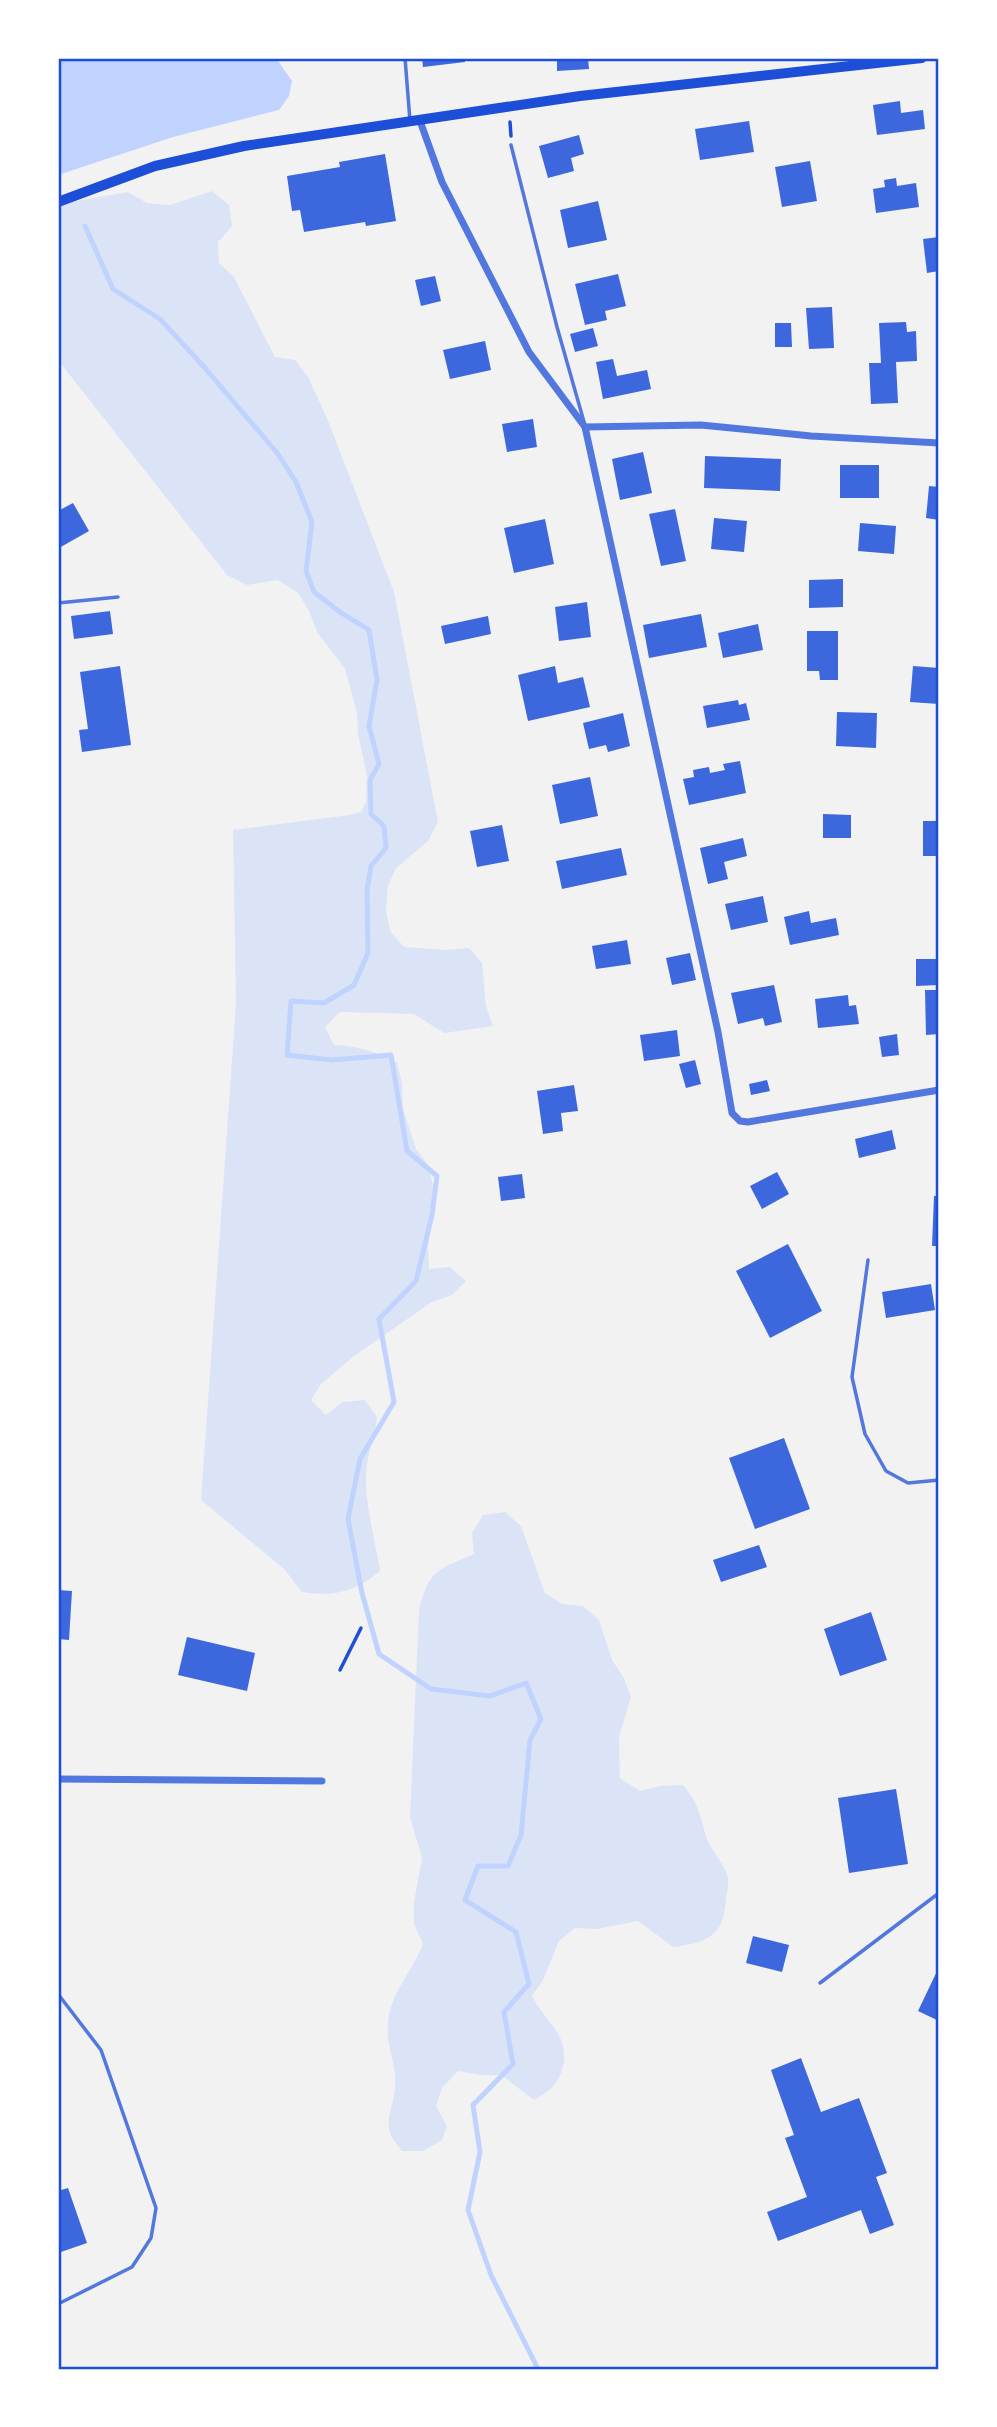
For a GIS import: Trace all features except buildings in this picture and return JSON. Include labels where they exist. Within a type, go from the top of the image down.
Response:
[{"type":"main road","points":[[58,201],[155,166],[244,146],[580,96],[922,58]]},
{"type":"street","points":[[416,122],[442,182],[528,352],[585,427],[715,1019],[733,1113],[740,1121],[748,1122],[939,1090]]},
{"type":"street","points":[[585,427],[701,425],[811,436],[939,443]]},
{"type":"street","points":[[58,1779],[322,1781]]},
{"type":"lane","points":[[405,58],[416,122]]},
{"type":"lane","points":[[511,145],[585,427]]},
{"type":"lane","points":[[58,603],[118,597]]},
{"type":"lane","points":[[869,1260],[852,1377],[865,1434],[886,1471],[908,1483],[939,1480]]},
{"type":"lane","points":[[820,1983],[939,1893]]},
{"type":"lane","points":[[58,1994],[101,2050],[156,2208],[151,2238],[132,2267],[58,2304]]},
{"type":"path","points":[[340,1670],[361,1628]]},
{"type":"shaded area","points":[[212,191],[229,205],[232,226],[218,242],[219,263],[234,277],[275,357],[295,360],[308,377],[327,418],[394,592],[438,822],[428,841],[396,868],[388,886],[386,910],[390,931],[404,947],[446,950],[469,948],[482,963],[486,1006],[493,1026],[444,1033],[414,1014],[340,1012],[325,1027],[334,1045],[367,1050],[397,1063],[402,1083],[403,1109],[416,1149],[429,1166],[433,1187],[429,1269],[450,1267],[466,1281],[452,1295],[432,1302],[354,1356],[321,1384],[311,1400],[326,1415],[342,1402],[365,1400],[377,1417],[367,1462],[366,1487],[380,1571],[353,1588],[324,1594],[302,1592],[284,1569],[201,1500],[236,1003],[233,830],[361,812],[366,802],[367,776],[358,734],[357,713],[345,669],[317,632],[298,593],[278,580],[247,585],[227,575],[58,360],[58,207],[65,203],[128,192],[147,203],[170,205]]},
{"type":"shaded area","points":[[505,1512],[521,1526],[545,1593],[562,1604],[583,1606],[599,1620],[612,1660],[624,1678],[631,1697],[619,1737],[620,1778],[640,1791],[683,1785],[696,1805],[707,1839],[728,1878],[725,1912],[722,1922],[712,1935],[695,1943],[673,1947],[638,1921],[597,1929],[575,1928],[559,1941],[543,1980],[532,1996],[562,2043],[564,2058],[558,2080],[534,2100],[501,2075],[458,2071],[442,2088],[436,2106],[447,2126],[442,2140],[423,2151],[402,2151],[392,2138],[389,2127],[395,2078],[388,2030],[390,2012],[397,1992],[423,1944],[414,1924],[414,1902],[422,1858],[410,1817],[419,1610],[431,1578],[443,1568],[474,1554],[472,1533],[483,1515]]},
{"type":"water","points":[[58,58],[276,58],[292,81],[289,96],[279,110],[173,137],[58,175]]},
{"type":"waterway","points":[[85,226],[113,289],[160,319],[278,454],[296,482],[312,522],[306,571],[314,592],[369,630],[377,680],[369,726],[379,764],[370,780],[371,814],[384,826],[386,848],[371,866],[367,890],[368,953],[354,985],[324,1003],[291,1001],[287,1055],[332,1060],[391,1055],[407,1151],[437,1176],[432,1215],[416,1281],[379,1319],[394,1402],[360,1459],[348,1519],[362,1593],[379,1654],[431,1689],[490,1696],[526,1683],[541,1719],[530,1740],[521,1835],[508,1866],[478,1866],[465,1900],[516,1932],[529,1984],[504,2012],[513,2064],[473,2105],[480,2152],[468,2210],[491,2275],[538,2369]]}]
